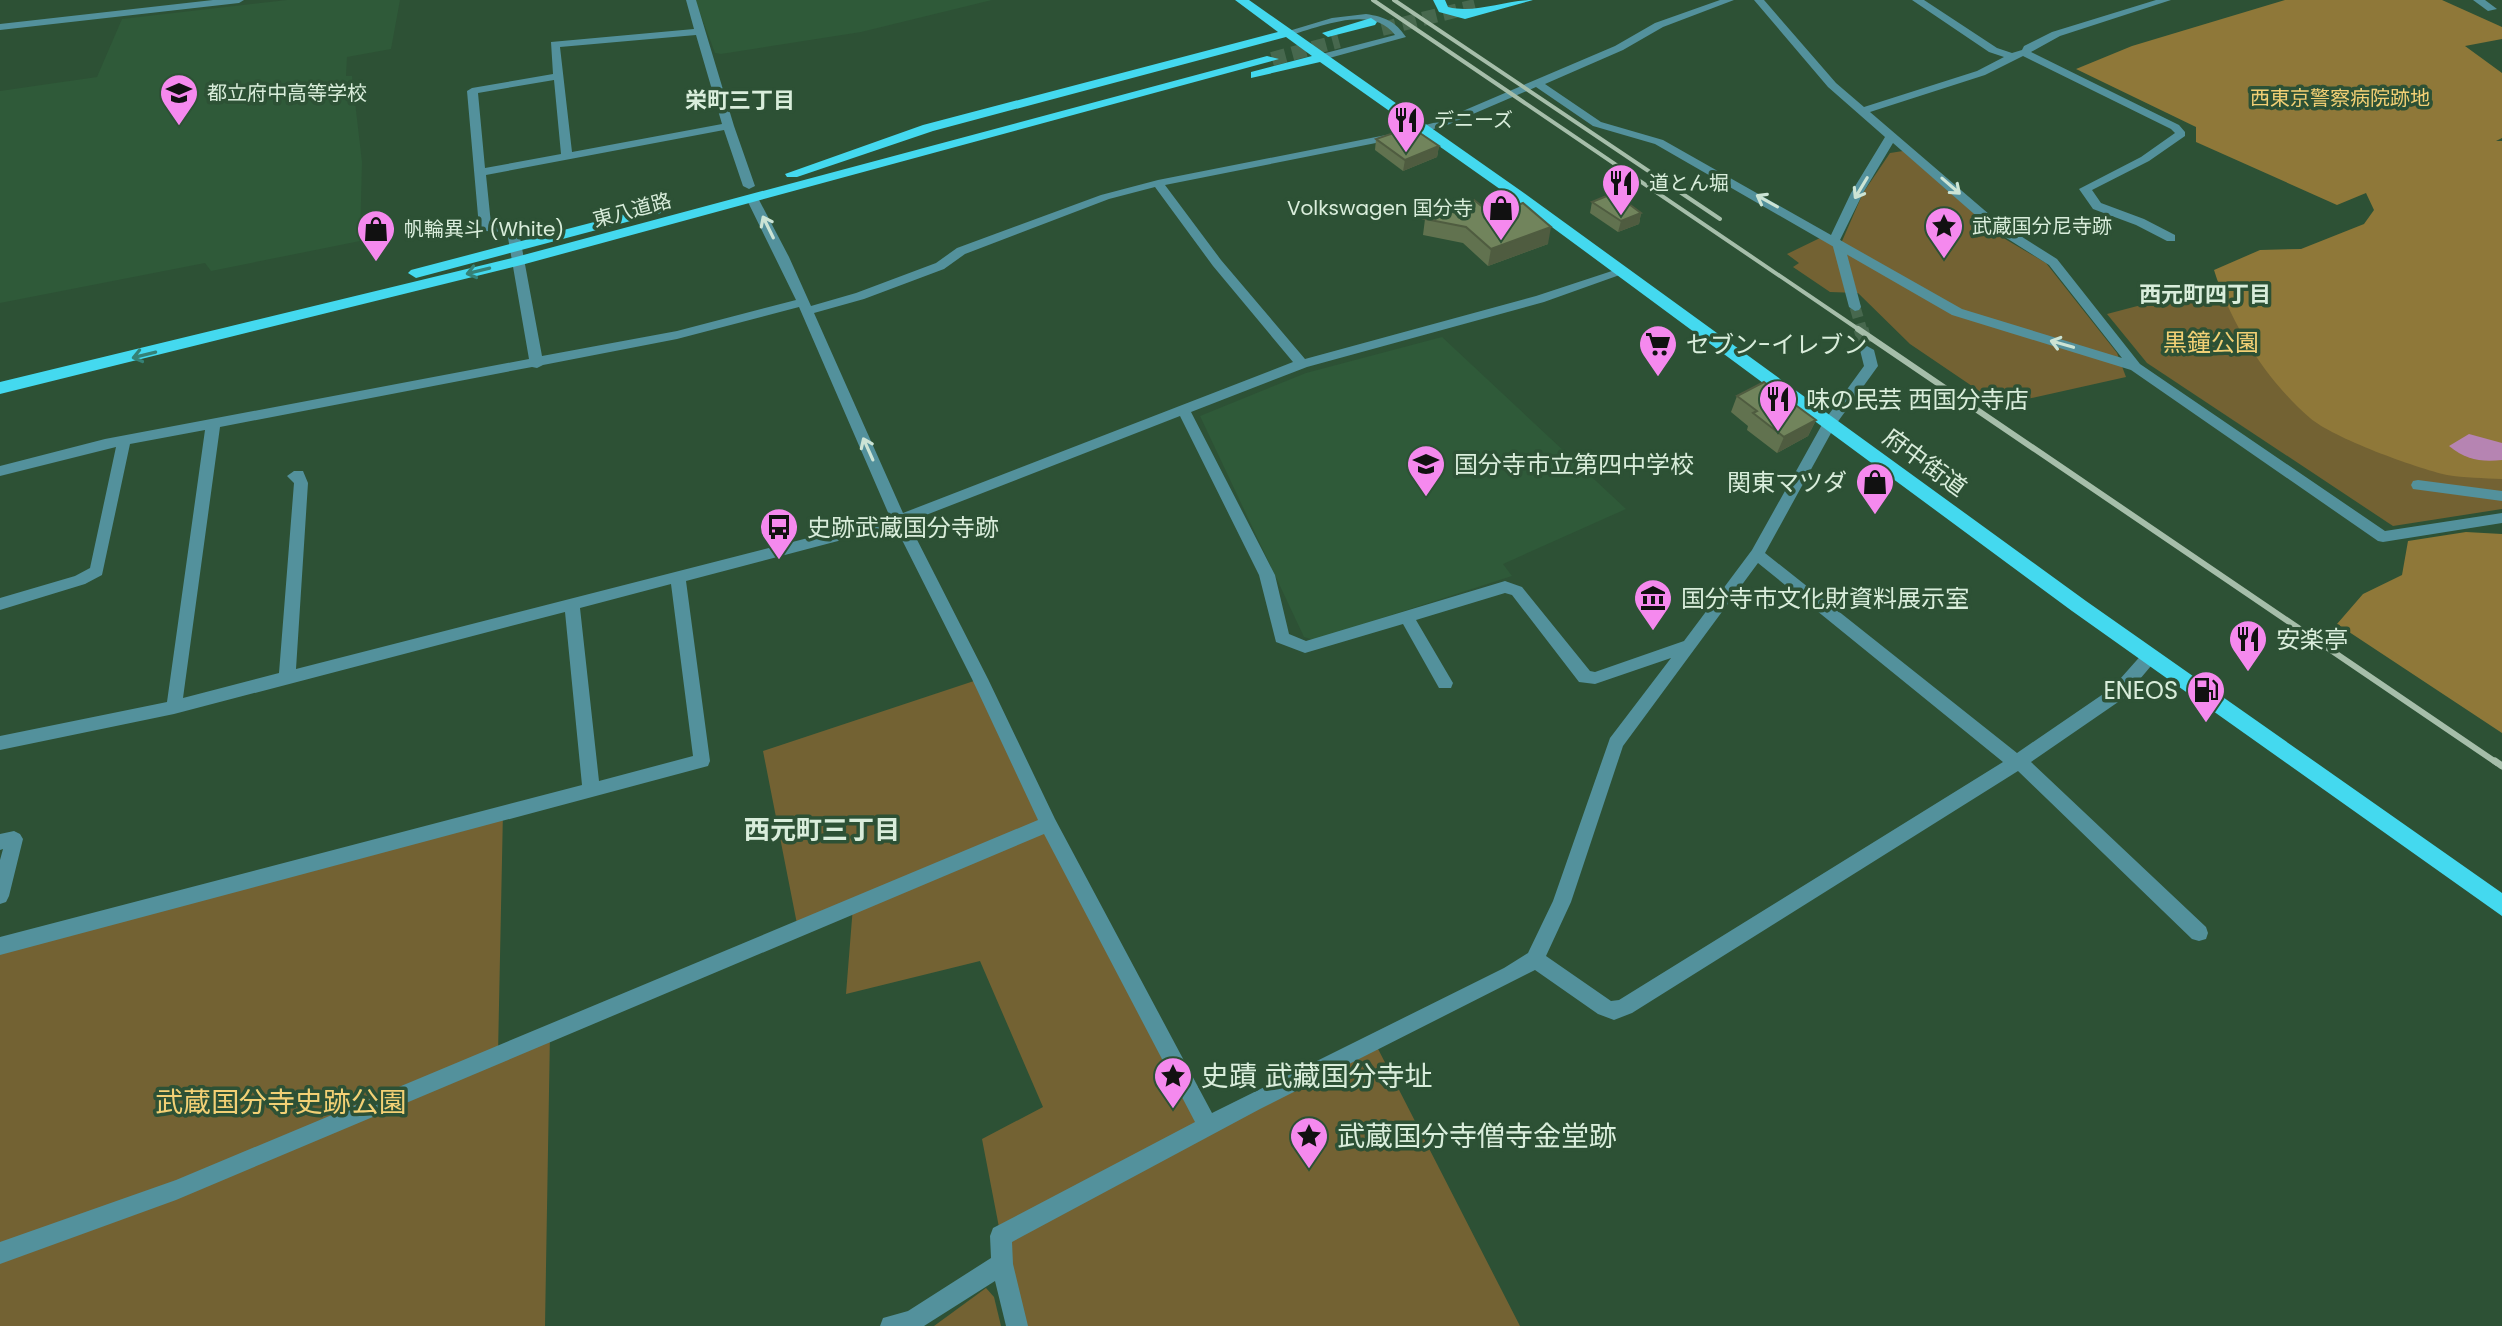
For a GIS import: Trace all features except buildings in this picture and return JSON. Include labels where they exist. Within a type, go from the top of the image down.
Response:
[{"type":"main road","name":"府中街道","points":[[1241,0],[2502,906]]},
{"type":"main road","points":[[1439,0],[1439,6],[1447,12],[1465,15],[1527,0]]},
{"type":"main road","points":[[1475,6],[1495,0]]},
{"type":"main road","points":[[1333,37],[1377,26]]},
{"type":"main road","points":[[794,180],[928,128],[1287,33]]},
{"type":"main road","name":"東八道路","points":[[0,388],[518,254],[582,229],[750,192],[1268,54]]},
{"type":"main road","points":[[794,180],[966,152],[1322,57]]},
{"type":"main road","name":"東八道路","points":[[0,374],[697,213],[750,192]]},
{"type":"main road","points":[[582,229],[573,237],[697,213]]},
{"type":"street","points":[[0,27],[239,0]]},
{"type":"street","points":[[691,0],[750,192],[805,306],[899,520],[980,679],[1048,824],[1208,1125]]},
{"type":"street","points":[[0,471],[124,441],[537,364],[860,296],[940,266],[961,251],[1105,197],[1158,183],[1422,129],[1619,48],[1659,25],[1729,0]]},
{"type":"street","points":[[1759,0],[1832,85],[2001,229],[2053,262],[2136,367],[2383,537],[2502,518]]},
{"type":"street","points":[[1917,0],[1993,50],[2012,56]]},
{"type":"street","points":[[2025,53],[2028,48],[2056,34],[2166,0]]},
{"type":"street","points":[[2478,0],[2492,9]]},
{"type":"street","points":[[1287,33],[1364,12],[1379,15],[1399,29],[1401,37],[1322,57]]},
{"type":"street","points":[[567,156],[555,44],[701,31]]},
{"type":"street","points":[[1862,111],[1943,87],[2025,53],[2175,127],[2181,134],[2145,159],[2085,189],[2097,206],[2171,238]]},
{"type":"street","points":[[537,364],[518,254],[510,228],[485,227],[472,91],[557,76]]},
{"type":"street","points":[[1537,83],[1597,124],[1659,142],[1957,312],[2136,367]]},
{"type":"street","points":[[478,173],[728,126]]},
{"type":"street","points":[[1855,307],[1836,242],[1857,193],[1891,137]]},
{"type":"street","points":[[1158,183],[1217,263],[1302,364]]},
{"type":"street","points":[[0,743],[174,707],[899,520],[1302,364],[1540,299],[1622,272]]},
{"type":"street","points":[[1017,1326],[1002,1264],[1001,1236],[1208,1125],[1463,999],[1535,959],[1562,902],[1616,743],[1757,554],[1829,424],[1871,366],[1867,350]]},
{"type":"street","points":[[1184,411],[1267,575],[1282,638],[1305,647],[1505,587],[1517,591],[1585,677],[1595,678],[1690,645]]},
{"type":"street","points":[[174,707],[213,424]]},
{"type":"street","points":[[0,604],[97,571],[124,441]]},
{"type":"street","points":[[287,678],[301,483],[298,475],[294,476]]},
{"type":"street","points":[[2418,485],[2502,496]]},
{"type":"street","points":[[1757,554],[1990,743],[2031,770],[2199,933]]},
{"type":"street","points":[[0,946],[702,761],[678,577]]},
{"type":"street","points":[[572,606],[591,789]]},
{"type":"street","points":[[1406,616],[1445,683]]},
{"type":"street","points":[[1535,959],[1614,1011],[1691,968],[2018,762],[2118,693],[2150,656]]},
{"type":"street","points":[[0,1253],[176,1190],[1048,824]]},
{"type":"street","points":[[0,842],[14,839],[0,896]]},
{"type":"street","points":[[891,1326],[912,1321],[1002,1264]]},
{"type":"shaded area","name":"都立府中高等学校","points":[[287,0],[400,0],[391,49],[347,57],[346,76],[352,76],[362,162],[360,241],[211,271],[205,263],[0,303],[0,91],[97,77],[122,19]]},
{"type":"shaded area","points":[[695,0],[992,0],[861,32],[721,54],[715,53]]},
{"type":"shaded area","name":"国分寺市立第四中学校","points":[[1442,337],[1626,509],[1503,564],[1512,576],[1314,640],[1304,637],[1200,416],[1306,373]]},
{"type":"shaded area","points":[[2469,434],[2502,443],[2502,460],[2474,459],[2449,446]]},
{"type":"green space","name":"西東京警察病院跡地","points":[[2285,0],[2442,0],[2502,27],[2502,39],[2465,46],[2502,73],[2502,138],[2496,141],[2502,141],[2502,479],[2460,477],[2433,471],[2376,451],[2321,426],[2294,403],[2265,369],[2230,311],[2214,270],[2260,250],[2301,249],[2364,224],[2374,210],[2366,193],[2337,205],[2196,142],[2196,127],[2076,69],[2132,46]]},
{"type":"green space","points":[[1903,151],[2000,236],[2046,263],[2117,353],[2126,377],[2000,405],[1910,344],[1858,293],[1830,292],[1793,267],[1799,263],[1787,254],[1820,238],[1839,248],[1863,193],[1890,153]]},
{"type":"green space","name":"黒鐘公園","points":[[2242,283],[2502,434],[2502,509],[2393,526],[2147,363],[2107,314],[2217,285]]},
{"type":"green space","points":[[2466,532],[2502,534],[2502,733],[2337,624],[2363,594],[2402,575],[2408,541]]},
{"type":"green space","points":[[980,679],[1208,1125],[1375,1043],[1520,1326],[1018,1326],[982,1139],[1043,1107],[980,961],[846,994],[853,906],[798,929],[763,751]]},
{"type":"green space","name":"武蔵国分寺史跡公園","points":[[503,811],[498,1054],[550,1033],[545,1326],[0,1326],[0,946]]},
{"type":"green space","points":[[986,1288],[994,1297],[1001,1326],[934,1326]]},
{"type":"tunnel","points":[[1382,29],[1475,6]]},
{"type":"tunnel","points":[[1272,59],[1339,41]]},
{"type":"tunnel","points":[[1855,307],[1862,331]]},
{"type":"tunnel","points":[[1861,329],[1867,350]]},
{"type":"railway","points":[[1373,0],[1861,331]]},
{"type":"railway","points":[[1394,0],[1720,219]]},
{"type":"railway","points":[[1858,329],[2497,763]]},
{"type":"railway","points":[[2495,761],[2502,766]]},
{"type":"place","name":"都立府中高等学校","points":[[179,127]]},
{"type":"place","name":"デニーズ","points":[[1406,154]]},
{"type":"place","name":"道とん堀","points":[[1621,217]]},
{"type":"place","name":"Volkswagen 国分寺","points":[[1501,242]]},
{"type":"place","name":"武蔵国分尼寺跡","points":[[1944,260]]},
{"type":"place","name":"帆輪異斗 (White)","points":[[376,263]]},
{"type":"place","name":"セブン-イレブン","points":[[1658,378]]},
{"type":"place","name":"味の民芸 西国分寺店","points":[[1778,433]]},
{"type":"place","name":"国分寺市立第四中学校","points":[[1426,498]]},
{"type":"place","name":"関東マツダ","points":[[1875,516]]},
{"type":"place","name":"史跡武蔵国分寺跡","points":[[779,561]]},
{"type":"place","name":"国分寺市文化財資料展示室","points":[[1653,632]]},
{"type":"place","name":"安楽亭","points":[[2248,673]]},
{"type":"place","name":"ENEOS","points":[[2206,724]]},
{"type":"place","name":"史蹟 武藏国分寺址","points":[[1173,1110]]},
{"type":"place","name":"武蔵国分寺僧寺金堂跡","points":[[1309,1170]]},
{"type":"district","name":"栄町三丁目","points":[[740,100]]},
{"type":"district","name":"西元町四丁目","points":[[2205,294]]},
{"type":"district","name":"西元町三丁目","points":[[822,830]]}]
